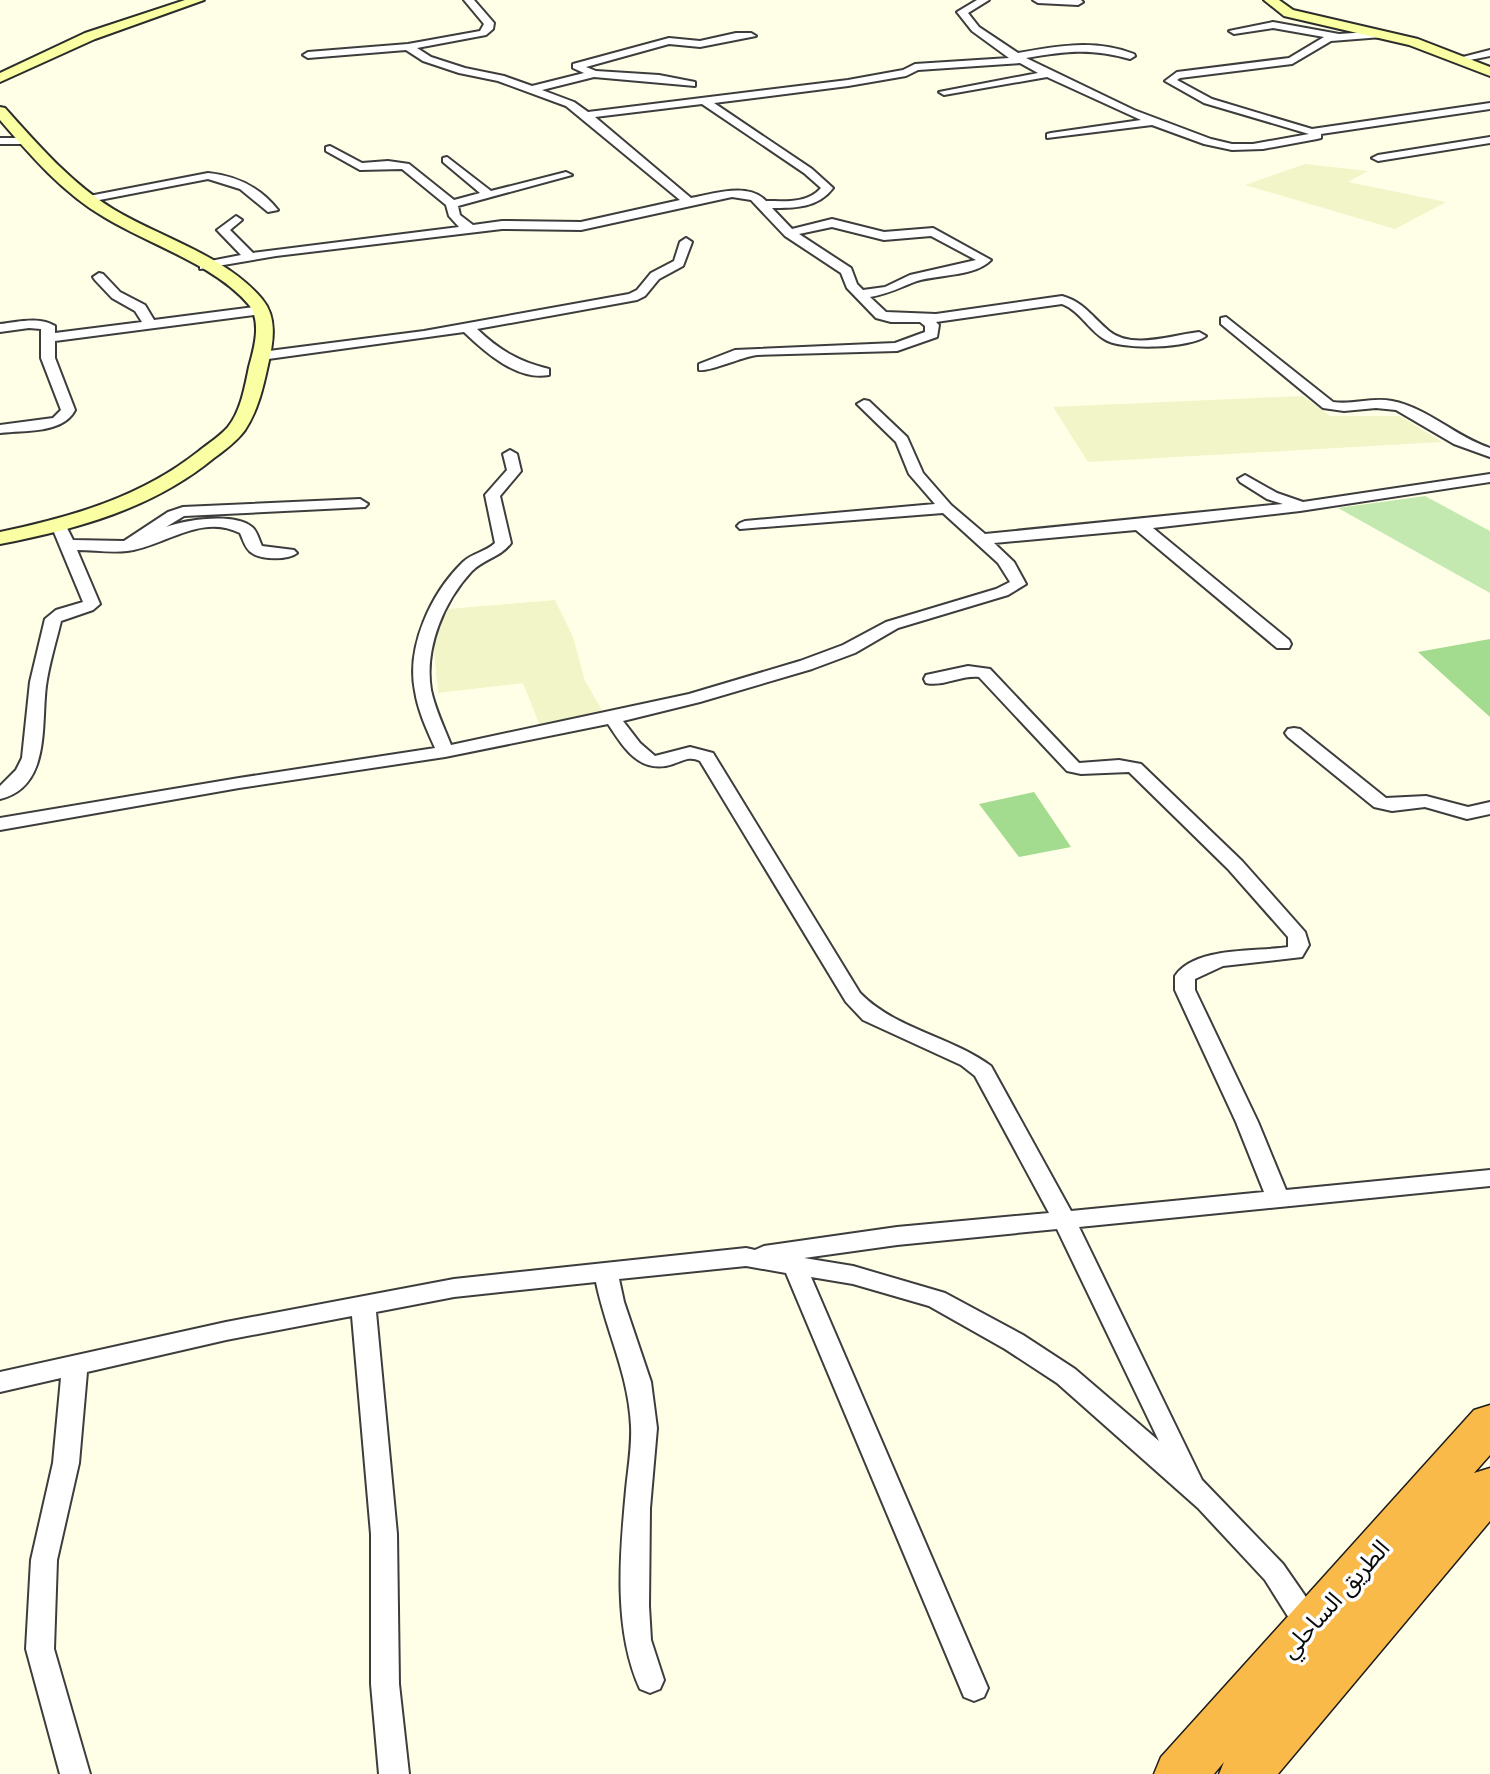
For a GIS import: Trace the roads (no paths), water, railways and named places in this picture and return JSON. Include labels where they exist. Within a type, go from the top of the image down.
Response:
[{"type":"highway","name":"الطريق الساحلي","points":[[1180,1774],[1490,1423]]},
{"type":"highway","name":"الطريق الساحلي","points":[[1245,1774],[1490,1487]]},
{"type":"street","points":[[0,78],[90,36],[198,0]]},
{"type":"street","points":[[308,55],[487,37],[489,23],[469,0]]},
{"type":"street","points":[[984,0],[965,9],[962,16],[982,37],[1049,74],[1184,134],[1237,148],[1313,137],[1376,123]]},
{"type":"street","points":[[1038,0],[1077,2]]},
{"type":"street","points":[[1270,0],[1289,13],[1382,34],[1460,59],[1490,72]]},
{"type":"street","points":[[1234,31],[1273,25],[1343,37]]},
{"type":"street","points":[[1382,34],[1323,40],[1305,55],[1292,61],[1177,75],[1170,81],[1208,101],[1319,132],[1490,106]]},
{"type":"street","points":[[594,74],[577,65],[669,41],[700,44],[736,36],[751,36]]},
{"type":"street","points":[[408,47],[441,65],[500,78],[570,104],[689,202]]},
{"type":"street","points":[[586,115],[880,78],[906,73],[915,67],[1017,58],[1053,48],[1112,49],[1130,56]]},
{"type":"street","points":[[1460,59],[1490,53]]},
{"type":"street","points":[[528,90],[594,74],[659,78],[691,84]]},
{"type":"street","points":[[944,92],[1049,74]]},
{"type":"street","points":[[706,102],[808,171],[827,188],[817,198],[806,202],[765,205]]},
{"type":"street","points":[[0,111],[27,141],[89,199],[237,287],[261,310],[264,331],[261,356],[248,406],[235,429],[208,454],[152,492],[116,508],[60,525],[0,538]]},
{"type":"street","points":[[1051,136],[1152,121]]},
{"type":"street","points":[[1378,158],[1490,140]]},
{"type":"street","points":[[0,141],[27,141]]},
{"type":"street","points":[[330,149],[360,167],[388,164],[405,166],[452,204]]},
{"type":"street","points":[[447,160],[489,194]]},
{"type":"street","points":[[452,204],[566,175]]},
{"type":"street","points":[[89,199],[200,176],[217,176],[252,189],[272,210]]},
{"type":"street","points":[[204,266],[249,256],[511,224],[581,226],[689,202],[743,194],[755,197],[789,233],[846,271],[851,285],[863,294],[881,315],[902,320],[924,319],[1062,300],[1073,302],[1101,331],[1117,341],[1135,344],[1199,336]]},
{"type":"street","points":[[452,204],[451,212],[472,230]]},
{"type":"street","points":[[236,220],[224,226],[223,230],[249,256]]},
{"type":"street","points":[[789,233],[832,223],[884,236],[933,232],[985,260],[976,265],[914,278],[888,290],[863,294]]},
{"type":"street","points":[[261,356],[363,344],[633,298],[641,293],[655,276],[679,262],[685,242]]},
{"type":"street","points":[[99,277],[116,295],[139,308],[151,326]]},
{"type":"street","points":[[50,338],[261,310]]},
{"type":"street","points":[[704,367],[736,354],[757,351],[897,347],[932,334],[932,326],[924,319]]},
{"type":"street","points":[[1226,321],[1328,405],[1343,409],[1371,405],[1394,406],[1414,414],[1455,439],[1490,453]]},
{"type":"street","points":[[0,328],[29,324],[48,326],[48,358],[68,410],[64,418],[57,422],[0,429]]},
{"type":"street","points":[[467,327],[494,352],[514,365],[544,372]]},
{"type":"street","points":[[0,824],[239,783],[445,752],[612,718],[694,698],[806,664],[849,649],[891,625],[1013,589],[1018,584],[1017,577],[981,539],[946,508],[913,470],[902,440],[863,404]]},
{"type":"street","points":[[445,752],[422,689],[421,659],[430,628],[444,599],[471,564],[503,544],[492,495],[514,471],[510,454]]},
{"type":"street","points":[[981,539],[1140,525],[1308,505],[1490,478]]},
{"type":"street","points":[[1245,479],[1278,499],[1308,505]]},
{"type":"street","points":[[127,546],[173,515],[183,512],[360,504]]},
{"type":"street","points":[[744,526],[946,508]]},
{"type":"street","points":[[68,545],[127,546],[185,525],[221,523],[247,530],[256,549],[261,552],[289,552]]},
{"type":"street","points":[[0,794],[16,782],[36,744],[37,685],[53,619],[63,612],[87,608],[92,604],[60,525]]},
{"type":"street","points":[[1140,525],[1283,643]]},
{"type":"street","points":[[932,679],[968,671],[984,673],[1073,767],[1080,769],[1112,763],[1135,768],[1236,865],[1298,936],[1299,946],[1295,953],[1222,960],[1195,967],[1185,976],[1185,990],[1247,1122],[1278,1198]]},
{"type":"street","points":[[612,718],[648,760],[659,762],[693,751],[711,762],[809,929],[853,997],[870,1015],[968,1060],[983,1071],[1064,1219],[1195,1489]]},
{"type":"street","points":[[1294,733],[1380,803],[1392,805],[1426,801],[1467,813],[1490,808]]},
{"type":"street","points":[[0,1382],[226,1331],[454,1288],[746,1257],[897,1236],[1490,1178]]},
{"type":"street","points":[[746,1257],[853,1275],[909,1289],[964,1312],[1066,1376],[1195,1489],[1274,1572],[1310,1625]]},
{"type":"street","points":[[795,1266],[974,1688]]},
{"type":"street","points":[[606,1273],[612,1302],[639,1382],[643,1417],[637,1508],[635,1606],[637,1640],[650,1680]]},
{"type":"street","points":[[363,1305],[384,1534],[385,1684],[394,1774]]},
{"type":"street","points":[[75,1365],[66,1463],[44,1560],[40,1649],[75,1774]]}]
